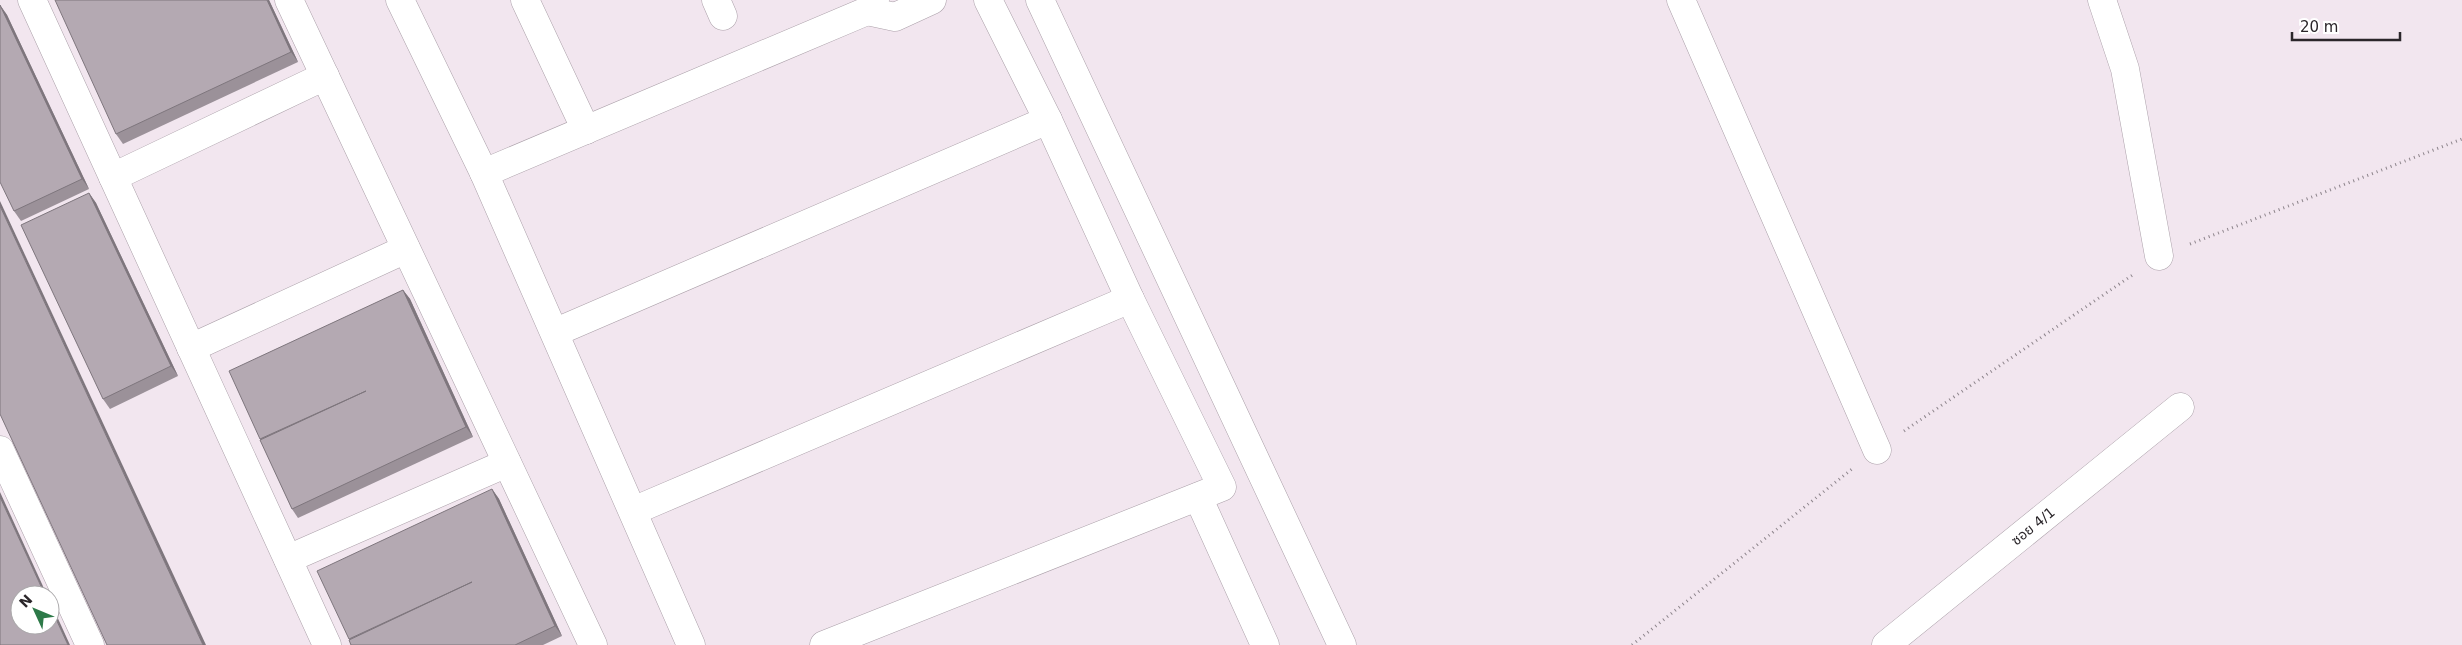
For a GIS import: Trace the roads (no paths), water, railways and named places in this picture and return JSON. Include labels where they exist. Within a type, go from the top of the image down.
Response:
[{"type":"street","points":[[32,0],[327,645]]},
{"type":"street","points":[[289,0],[593,645]]},
{"type":"street","points":[[400,0],[484,173],[556,332],[691,645]]},
{"type":"street","points":[[525,0],[586,130]]},
{"type":"street","points":[[484,173],[871,5],[895,17],[932,0]]},
{"type":"street","points":[[824,645],[1222,487],[1130,299],[1048,120],[988,0]]},
{"type":"street","points":[[1040,0],[1342,645]]},
{"type":"street","points":[[1681,0],[1877,450]]},
{"type":"street","points":[[2102,0],[2125,69],[2159,256]]},
{"type":"street","points":[[113,177],[325,76]]},
{"type":"street","points":[[556,332],[1048,120]]},
{"type":"street","points":[[191,348],[406,249]]},
{"type":"street","points":[[633,511],[1130,299]]},
{"type":"street","name":"ซอย 4/1","points":[[1886,645],[2180,406]]},
{"type":"street","points":[[0,450],[90,645]]},
{"type":"street","points":[[288,559],[507,463]]},
{"type":"street","points":[[1198,497],[1265,645]]}]
